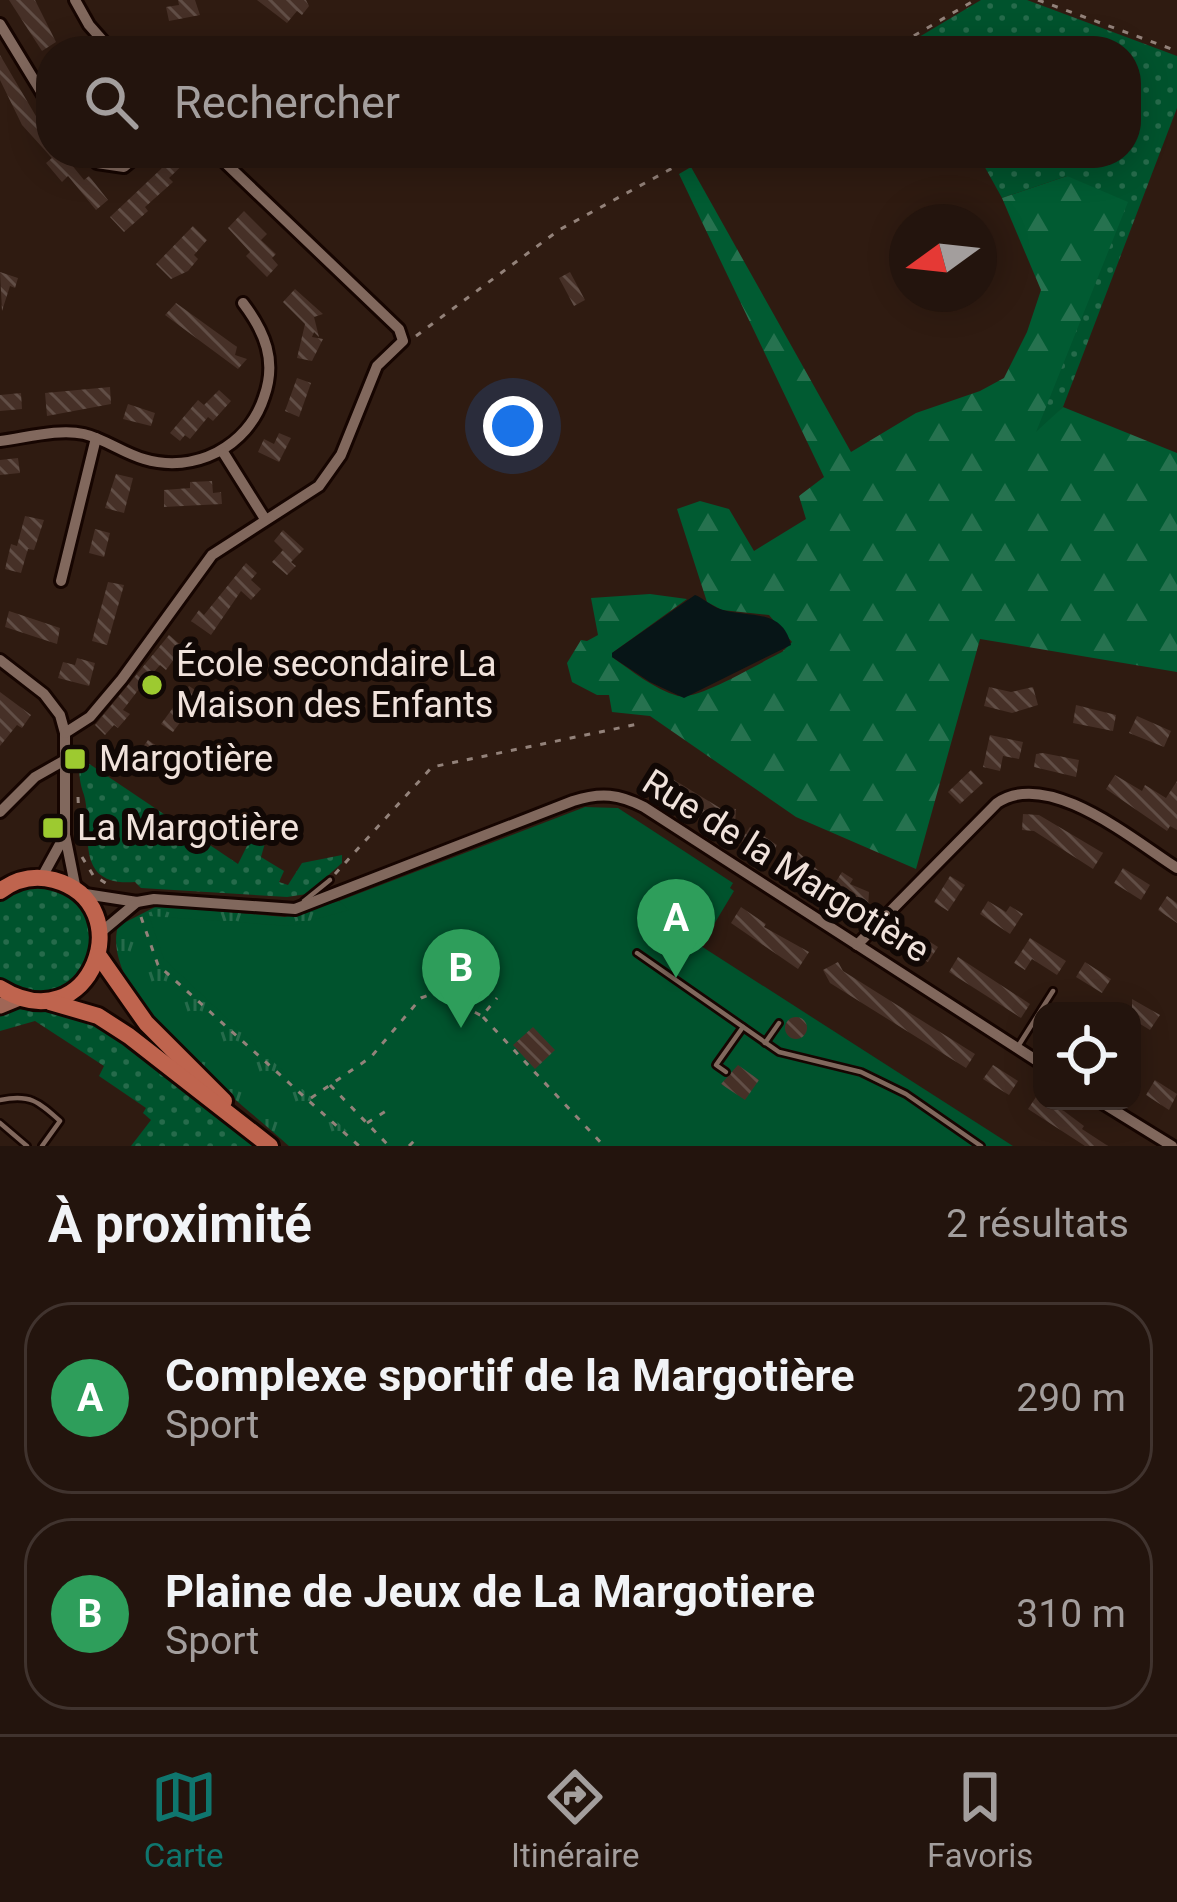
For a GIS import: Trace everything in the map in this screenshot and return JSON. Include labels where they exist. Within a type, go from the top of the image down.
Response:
[{"type":"main road","points":[[2,886],[42,877],[78,891],[94,911],[99,956],[81,986],[50,1002]]},
{"type":"main road","points":[[99,956],[146,1023],[266,1143]]},
{"type":"main road","points":[[0,988],[9,1002],[50,1002],[98,1016],[266,1143]]},
{"type":"street","points":[[75,0],[98,36]]},
{"type":"street","points":[[0,24],[36,83]]},
{"type":"street","points":[[65,733],[76,729],[101,704],[212,555],[319,486],[346,441],[372,376],[403,338],[229,168]]},
{"type":"street","points":[[0,441],[66,433],[170,463],[224,452],[252,422],[269,381],[263,329],[243,303]]},
{"type":"street","points":[[61,580],[96,438]]},
{"type":"street","points":[[224,452],[265,519]]},
{"type":"street","points":[[0,660],[44,694],[60,715],[65,733],[65,835],[78,891]]},
{"type":"street","points":[[0,812],[35,777],[65,760]]},
{"type":"street","points":[[857,945],[997,803],[1021,792],[1080,807],[1177,868]]},
{"type":"street","name":"Rue de la Margotière","points":[[78,891],[137,902],[154,899],[295,908],[589,796],[619,795],[1033,1058]]},
{"type":"street","points":[[42,877],[65,835]]},
{"type":"street","points":[[100,933],[137,902]]},
{"type":"street","points":[[1114,1110],[1172,1146]]},
{"type":"lane","points":[[295,908],[330,880]]},
{"type":"lane","points":[[637,953],[779,1052],[861,1072],[906,1094],[981,1146]]},
{"type":"lane","points":[[1017,1048],[1053,991]]},
{"type":"lane","points":[[765,1042],[779,1023]]},
{"type":"lane","points":[[726,1072],[716,1065],[743,1027]]},
{"type":"lane","points":[[0,1100],[25,1095],[60,1121],[42,1146]]},
{"type":"lane","points":[[0,1123],[27,1146]]},
{"type":"path","points":[[914,36],[975,0]]},
{"type":"path","points":[[1038,0],[1136,36]]},
{"type":"path","points":[[1141,38],[1177,51]]},
{"type":"path","points":[[403,338],[425,330],[572,222],[672,168]]},
{"type":"path","points":[[330,880],[432,767],[643,723]]},
{"type":"path","points":[[64,795],[79,798],[80,849],[85,864],[104,883],[120,889]]},
{"type":"path","points":[[137,902],[158,965],[359,1146]]},
{"type":"path","points":[[310,1099],[371,1057],[421,998],[436,992],[482,1016],[604,1146]]},
{"type":"path","points":[[482,1016],[497,998]]},
{"type":"path","points":[[329,1084],[389,1146]]},
{"type":"path","points":[[367,1123],[386,1111]]},
{"type":"path","points":[[409,1146],[415,1140]]},
{"type":"green space","points":[[981,0],[1027,0],[1123,36],[921,36]]},
{"type":"green space","points":[[1141,43],[1177,56],[1177,108],[1063,407],[1035,436],[1067,176],[1002,198],[985,168],[1141,168]]},
{"type":"green space","points":[[692,168],[851,452],[916,413],[1004,378],[1041,290],[1002,198],[1067,176],[1128,202],[1036,432],[1063,407],[1177,453],[1177,672],[980,639],[916,869],[796,817],[650,716],[612,712],[609,695],[597,695],[572,682],[567,663],[581,640],[598,635],[591,598],[650,594],[687,599],[612,653],[644,679],[678,696],[729,680],[792,642],[769,615],[722,610],[707,602],[677,509],[700,501],[729,509],[754,551],[806,519],[799,496],[824,477],[679,174]]},
{"type":"green space","points":[[79,757],[238,864],[248,844],[269,829],[261,857],[284,871],[279,882],[288,885],[302,863],[342,855],[342,863],[307,894],[287,897],[141,888],[135,882],[115,881],[101,875],[89,854]]},
{"type":"green space","points":[[585,807],[618,808],[733,883],[734,891],[701,946],[1013,1146],[363,1146],[164,959],[149,916],[290,926],[349,910],[339,901]]},
{"type":"green space","points":[[42,877],[94,911],[99,956],[66,996],[0,988],[0,891]]},
{"type":"green space","points":[[339,901],[703,1146],[289,1146],[208,1075],[150,1015],[129,984],[118,954],[118,926],[157,906],[285,917]]},
{"type":"green space","points":[[18,1009],[91,1017],[130,1043],[253,1146],[131,1146],[151,1120],[143,1113],[146,1108],[99,1076],[104,1066],[35,1021],[0,1031],[0,1012]]},
{"type":"shaded area","points":[[695,595],[720,609],[772,620],[787,633],[791,645],[684,698],[612,657]]},
{"type":"building","points":[[9,0],[35,0],[53,36],[36,36],[36,42]]},
{"type":"building","points":[[178,0],[195,0],[200,15],[169,21],[166,7],[179,5]]},
{"type":"building","points":[[257,0],[306,0],[309,6],[287,23]]},
{"type":"building","points":[[0,55],[36,116],[36,140],[22,125],[0,80]]},
{"type":"building","points":[[50,168],[74,168],[84,180],[89,176],[108,200],[96,210],[68,176],[62,182]]},
{"type":"building","points":[[179,168],[169,178],[173,182],[145,207],[148,211],[124,232],[110,217],[161,169]]},
{"type":"building","points":[[244,211],[267,234],[261,240],[276,254],[272,258],[278,265],[267,277],[228,228]]},
{"type":"building","points":[[193,226],[207,240],[188,271],[171,279],[156,264]]},
{"type":"building","points":[[0,272],[18,278],[15,288],[10,286],[2,311]]},
{"type":"building","points":[[570,272],[585,300],[574,306],[559,278]]},
{"type":"building","points":[[295,289],[323,314],[314,317],[319,337],[314,332],[312,337],[323,339],[312,361],[297,358],[305,324],[283,302]]},
{"type":"building","points":[[176,303],[237,347],[235,355],[247,359],[238,369],[165,315]]},
{"type":"building","points":[[297,378],[311,383],[299,417],[285,411]]},
{"type":"building","points":[[110,387],[111,404],[47,416],[45,393]]},
{"type":"building","points":[[219,390],[231,401],[213,421],[208,417],[190,439],[185,435],[180,441],[170,433],[198,400],[204,405]]},
{"type":"building","points":[[21,393],[22,409],[0,411],[0,395]]},
{"type":"building","points":[[128,404],[155,413],[151,426],[123,419]]},
{"type":"building","points":[[279,433],[291,438],[279,462],[258,452],[264,439],[274,444]]},
{"type":"building","points":[[18,458],[20,473],[0,475],[0,460]]},
{"type":"building","points":[[116,474],[133,478],[124,513],[105,508]]},
{"type":"building","points":[[212,481],[213,493],[221,492],[222,504],[164,507],[164,490]]},
{"type":"building","points":[[25,516],[44,520],[21,573],[5,569]]},
{"type":"building","points":[[95,529],[110,533],[104,557],[89,553]]},
{"type":"building","points":[[283,530],[304,549],[291,562],[296,566],[287,575],[272,562],[283,550],[274,541]]},
{"type":"building","points":[[246,563],[257,573],[251,580],[261,589],[251,600],[241,591],[211,635],[191,621],[199,610],[204,615]]},
{"type":"building","points":[[108,582],[124,585],[107,645],[92,641]]},
{"type":"building","points":[[9,611],[60,628],[57,644],[5,627]]},
{"type":"building","points":[[169,635],[183,647],[166,670],[160,665],[123,710],[130,714],[105,735],[95,725]]},
{"type":"building","points":[[77,658],[95,663],[89,686],[58,678],[63,662],[75,665]]},
{"type":"building","points":[[189,686],[201,694],[173,732],[161,724]]},
{"type":"building","points":[[989,687],[1011,692],[1033,687],[1038,705],[1012,713],[984,706]]},
{"type":"building","points":[[0,692],[31,715],[0,746]]},
{"type":"building","points":[[1076,705],[1116,715],[1113,731],[1073,723]]},
{"type":"building","points":[[1137,716],[1171,731],[1164,747],[1129,733]]},
{"type":"building","points":[[990,735],[1023,742],[1019,759],[1003,756],[1000,771],[983,767]]},
{"type":"building","points":[[148,740],[160,748],[149,763],[137,755]]},
{"type":"building","points":[[1036,754],[1079,760],[1076,777],[1034,767]]},
{"type":"building","points":[[971,770],[983,783],[960,804],[948,792]]},
{"type":"building","points":[[666,775],[720,808],[736,809],[735,825],[715,824],[657,789]]},
{"type":"building","points":[[1115,775],[1166,798],[1177,781],[1177,830],[1170,826],[1167,831],[1106,789]]},
{"type":"building","points":[[1023,814],[1039,815],[1103,853],[1093,869],[1034,831],[1022,830]]},
{"type":"building","points":[[750,827],[777,845],[769,858],[741,841]]},
{"type":"building","points":[[798,852],[819,871],[810,885],[785,871]]},
{"type":"building","points":[[1123,868],[1150,885],[1141,900],[1114,883]]},
{"type":"building","points":[[842,872],[853,879],[850,884],[869,892],[868,908],[856,908],[841,898],[838,903],[827,896]]},
{"type":"building","points":[[950,876],[965,885],[948,911],[934,902]]},
{"type":"building","points":[[1167,896],[1177,903],[1177,923],[1158,910]]},
{"type":"building","points":[[988,901],[1006,912],[1010,906],[1023,914],[1010,934],[980,914]]},
{"type":"building","points":[[741,907],[764,927],[809,952],[798,969],[731,923]]},
{"type":"building","points":[[910,929],[938,947],[928,962],[900,944]]},
{"type":"building","points":[[1030,938],[1066,961],[1057,975],[1032,959],[1025,970],[1014,963]]},
{"type":"building","points":[[958,957],[1030,1004],[1021,1018],[949,972]]},
{"type":"building","points":[[838,962],[843,971],[975,1054],[966,1068],[830,983],[823,970]]},
{"type":"building","points":[[1085,962],[1111,979],[1102,993],[1076,977]]},
{"type":"building","points":[[1141,1004],[1160,1015],[1150,1030],[1141,1024]]},
{"type":"building","points":[[796,1017],[807,1028],[796,1039],[785,1028]]},
{"type":"building","points":[[533,1027],[555,1050],[535,1069],[513,1045]]},
{"type":"building","points":[[738,1065],[759,1080],[745,1100],[721,1084]]},
{"type":"building","points":[[993,1065],[1018,1081],[1009,1095],[983,1079]]},
{"type":"building","points":[[1155,1080],[1177,1094],[1169,1110],[1146,1095]]},
{"type":"building","points":[[1033,1102],[1033,1110],[1064,1111],[1108,1146],[1085,1146],[1028,1109]]},
{"type":"place","name":"École secondaire La Maison des Enfants","points":[[152,685]]},
{"type":"place","name":"Margotière","points":[[75,759]]},
{"type":"place","name":"La Margotière","points":[[53,828]]},
{"type":"place","name":"Complexe sportif de la Margotière","points":[[676,978]]},
{"type":"place","name":"Plaine de Jeux de La Margotiere","points":[[461,1028]]}]
